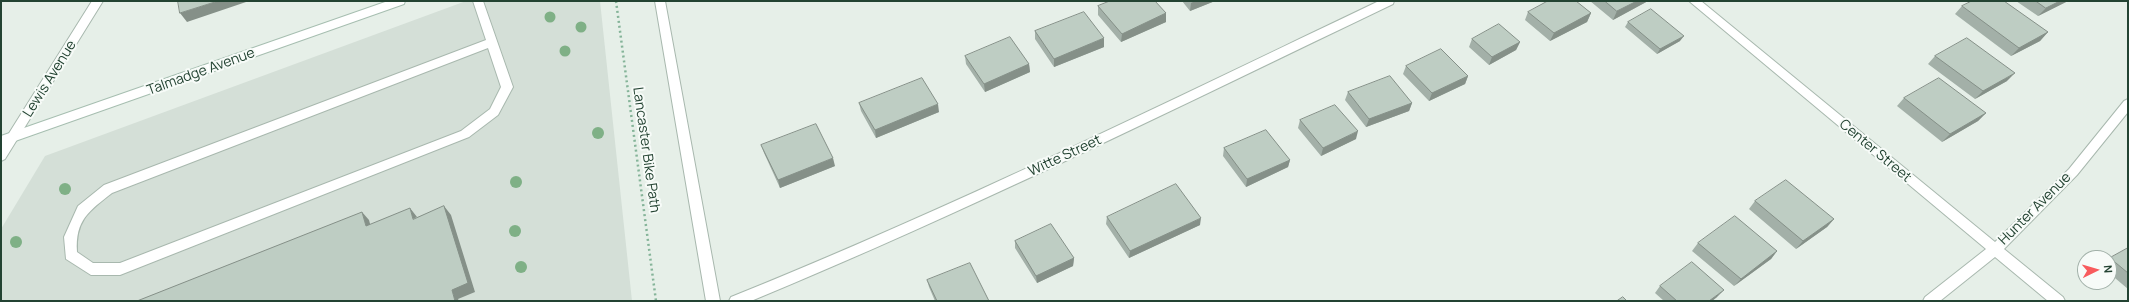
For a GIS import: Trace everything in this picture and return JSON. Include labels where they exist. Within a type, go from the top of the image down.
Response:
[{"type":"street","name":"Lewis Avenue","points":[[1,156],[7,140],[98,1]]},
{"type":"street","name":"Talmadge Avenue","points":[[7,140],[400,1]]},
{"type":"street","points":[[478,1],[508,87],[494,112],[465,134],[120,269],[91,269],[71,255],[70,237],[82,210],[108,189],[492,42]]},
{"type":"street","points":[[660,1],[713,301]]},
{"type":"street","name":"Witte Street","points":[[736,301],[829,263],[1017,178],[1389,1]]},
{"type":"street","name":"Center Street","points":[[1694,1],[1994,250],[2058,301]]},
{"type":"street","name":"Hunter Avenue","points":[[1930,301],[1994,250],[2073,172],[2128,104]]},
{"type":"path","name":"Lancaster Bike Path","points":[[616,1],[656,301]]},
{"type":"shaded area","points":[[466,1],[600,1],[632,301],[1,301],[1,229],[45,156]]},
{"type":"building","points":[[178,1],[218,1],[180,13]]},
{"type":"building","points":[[1110,1],[1155,1],[1166,13],[1122,34],[1098,6]]},
{"type":"building","points":[[1548,1],[1576,1],[1591,13],[1554,33],[1528,12]]},
{"type":"building","points":[[1605,1],[1637,1],[1617,11]]},
{"type":"building","points":[[1972,1],[2004,1],[2048,32],[2019,48],[1962,6]]},
{"type":"building","points":[[2036,1],[2060,1],[2046,8]]},
{"type":"building","points":[[1651,9],[1684,36],[1660,49],[1628,22]]},
{"type":"building","points":[[1084,12],[1104,38],[1054,59],[1035,31]]},
{"type":"building","points":[[1499,24],[1520,42],[1492,57],[1472,39]]},
{"type":"building","points":[[1010,37],[1029,64],[984,84],[965,56]]},
{"type":"building","points":[[1967,38],[2015,73],[1983,91],[1935,56]]},
{"type":"building","points":[[1441,49],[1468,76],[1432,93],[1406,66]]},
{"type":"building","points":[[1390,76],[1412,103],[1369,119],[1348,92]]},
{"type":"building","points":[[922,78],[938,104],[875,130],[859,103]]},
{"type":"building","points":[[1939,78],[1986,113],[1950,134],[1904,98]]},
{"type":"building","points":[[1335,105],[1358,131],[1323,148],[1300,120]]},
{"type":"building","points":[[816,124],[833,158],[778,180],[761,145]]},
{"type":"building","points":[[1266,130],[1290,160],[1247,179],[1224,148]]},
{"type":"building","points":[[1786,180],[1834,219],[1803,241],[1755,201]]},
{"type":"building","points":[[1176,184],[1201,218],[1130,251],[1107,217]]},
{"type":"building","points":[[444,206],[468,283],[452,290],[455,301],[137,301],[362,212],[366,226],[410,208],[413,219]]},
{"type":"building","points":[[1735,216],[1777,251],[1741,279],[1698,243]]},
{"type":"building","points":[[1051,224],[1074,258],[1036,276],[1015,241]]},
{"type":"building","points":[[2128,248],[2128,273],[2117,264],[2117,254]]},
{"type":"building","points":[[1692,262],[1724,290],[1709,301],[1677,301],[1660,286]]},
{"type":"building","points":[[970,263],[989,301],[937,301],[927,280]]},
{"type":"building","points":[[1623,297],[1627,301],[1617,301]]}]
